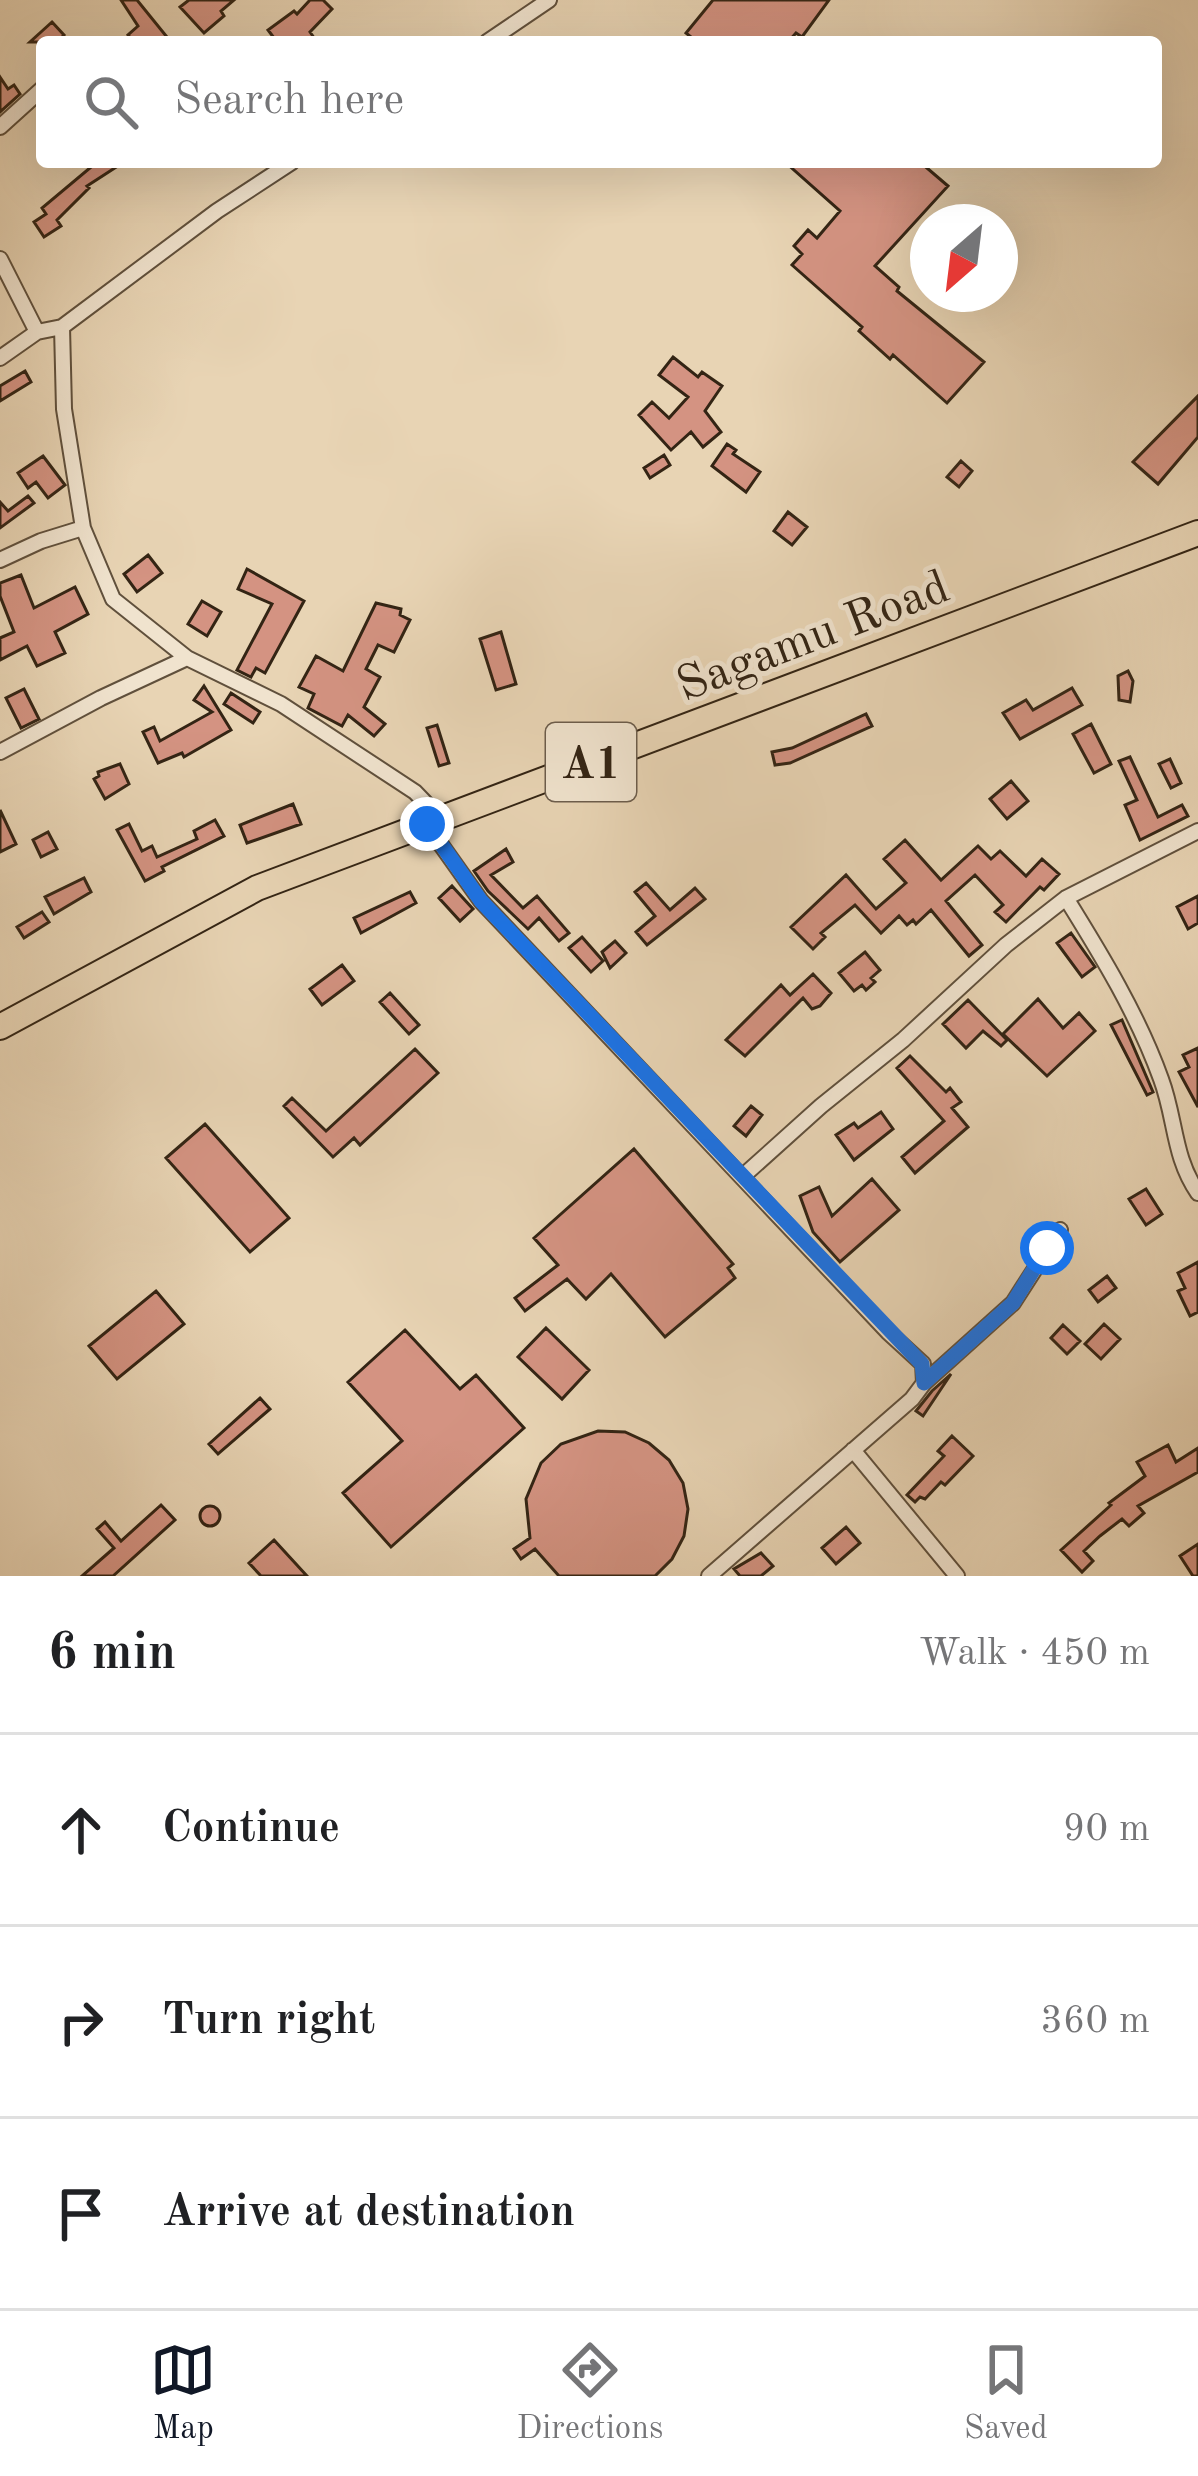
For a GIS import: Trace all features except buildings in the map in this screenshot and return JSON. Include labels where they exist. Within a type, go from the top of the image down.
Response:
[{"type":"highway","name":"Sagamu Road","points":[[0,1027],[257,888],[1198,532]]},
{"type":"street","points":[[496,36],[549,0]]},
{"type":"street","points":[[0,127],[36,94]]},
{"type":"street","points":[[0,358],[37,332],[62,327],[283,168]]},
{"type":"street","points":[[0,259],[37,332]]},
{"type":"street","points":[[62,327],[64,410],[83,528],[113,599],[188,658],[281,704],[415,792],[481,901],[922,1364],[924,1383]]},
{"type":"street","points":[[0,560],[83,528]]},
{"type":"street","points":[[0,752],[188,658]]},
{"type":"street","points":[[742,1177],[1066,898],[1198,831]]},
{"type":"street","points":[[1066,898],[1104,958],[1154,1059],[1170,1106],[1180,1163],[1198,1192]]},
{"type":"street","points":[[710,1576],[912,1400],[924,1383],[1013,1303],[1060,1230]]},
{"type":"street","points":[[853,1450],[957,1576]]},
{"type":"route","points":[[427,824],[481,901],[922,1364],[924,1383],[1013,1303],[1047,1248]]}]
